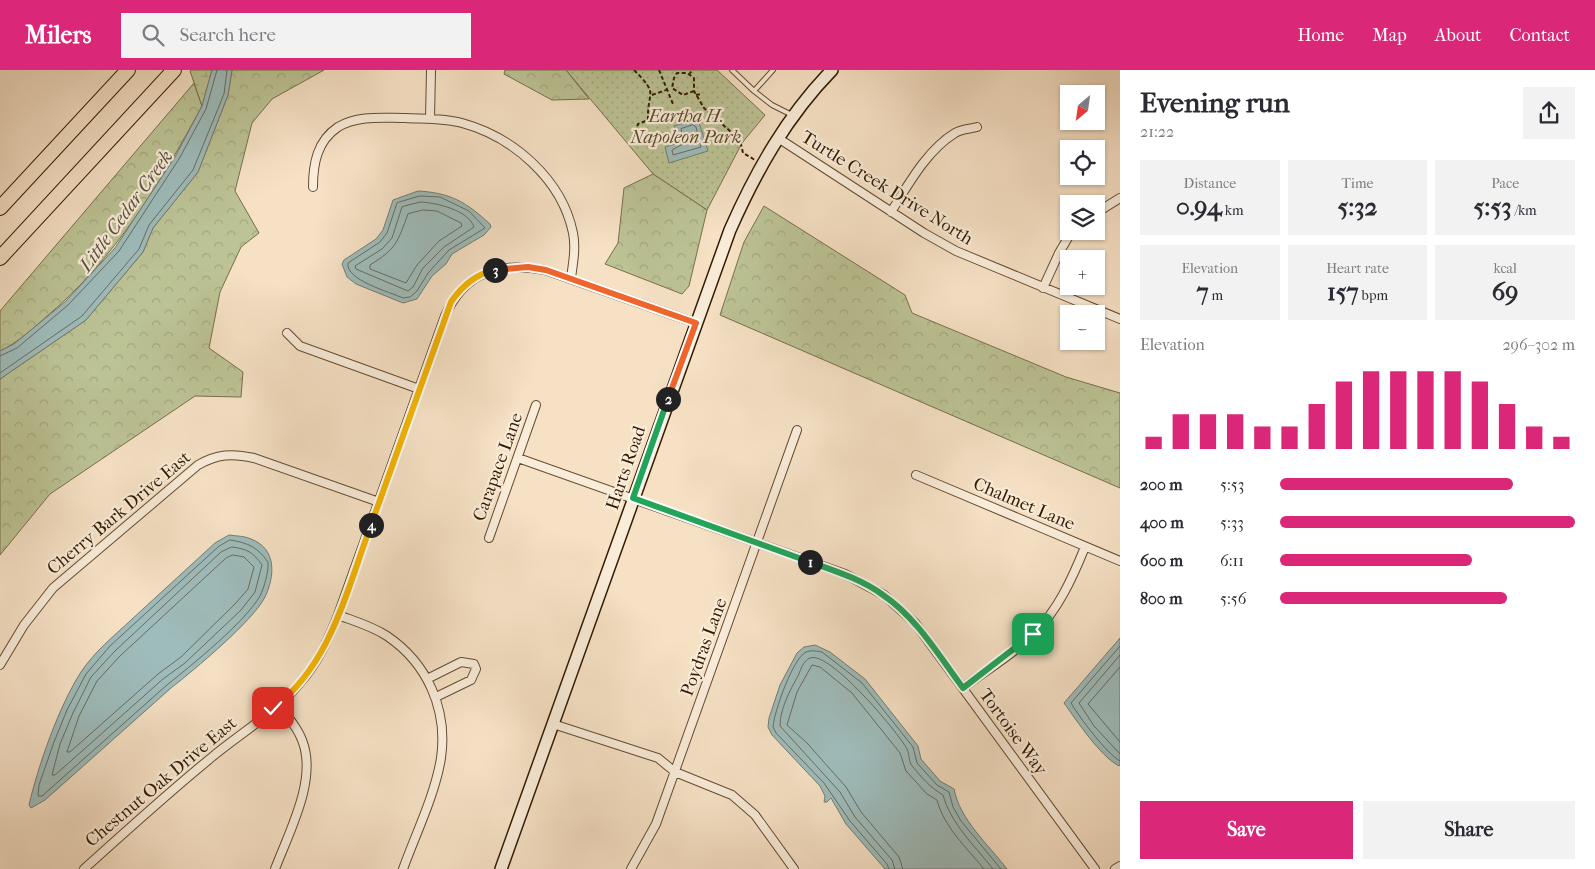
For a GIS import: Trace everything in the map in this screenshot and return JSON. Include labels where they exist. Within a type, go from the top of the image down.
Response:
[{"type":"highway","points":[[0,208],[128,70]]},
{"type":"highway","points":[[0,258],[173,71]]},
{"type":"street","points":[[430,119],[431,70]]},
{"type":"street","name":"Harts Road","points":[[501,869],[696,323],[740,206],[778,138],[832,70]]},
{"type":"street","points":[[313,187],[313,165],[318,151],[326,138],[338,128],[352,121],[366,118],[430,119],[460,122],[482,129],[518,150],[534,164],[558,196],[572,231],[575,248],[571,278]]},
{"type":"street","points":[[891,212],[928,158],[942,143],[956,132],[977,127]]},
{"type":"street","name":"Turtle Creek Drive North","points":[[778,138],[891,212],[956,251],[1120,319]]},
{"type":"street","points":[[1105,207],[1120,198]]},
{"type":"street","points":[[1044,288],[1067,240]]},
{"type":"street","name":"Chestnut Oak Drive East","points":[[84,869],[162,799],[278,704],[299,685],[313,666],[325,647],[338,615],[451,302],[471,280],[488,272],[507,268],[528,267],[571,278],[696,323]]},
{"type":"street","points":[[288,333],[300,346],[419,389]]},
{"type":"street","name":"Carapace Lane","points":[[489,538],[536,405]]},
{"type":"street","name":"Poydras Lane","points":[[631,869],[656,824],[797,430]]},
{"type":"street","name":"Cherry Bark Drive East","points":[[0,665],[24,625],[53,588],[198,465],[211,457],[238,454],[254,458],[379,502]]},
{"type":"street","name":"Tortoise Way","points":[[518,458],[846,574],[884,595],[915,623],[1095,869]]},
{"type":"street","name":"Chalmet Lane","points":[[916,475],[1120,561]]},
{"type":"street","points":[[963,688],[1018,648],[1050,615],[1065,593],[1086,547]]},
{"type":"street","points":[[338,615],[386,636],[416,662],[427,678],[436,697],[442,726],[441,757],[437,775],[403,869]]},
{"type":"street","points":[[427,678],[461,662],[474,664],[476,669],[471,680],[436,697]]},
{"type":"street","points":[[275,869],[305,787],[307,766],[302,740],[296,726],[278,704]]},
{"type":"street","points":[[553,724],[658,758],[675,772],[719,788],[755,815],[794,869]]},
{"type":"street","points":[[1115,869],[1120,866]]},
{"type":"lane","points":[[732,70],[772,105],[794,116]]},
{"type":"lane","points":[[754,90],[774,70]]},
{"type":"path","points":[[634,70],[645,82],[652,95],[648,120],[638,124],[636,130],[639,137],[646,140],[651,139]]},
{"type":"path","points":[[659,70],[673,104]]},
{"type":"path","points":[[690,75],[692,70]]},
{"type":"path","points":[[672,88],[674,78],[678,73],[682,72],[694,78],[694,91],[704,108],[740,140],[743,153],[754,160]]},
{"type":"path","points":[[652,95],[672,88]]},
{"type":"path","points":[[672,88],[683,95],[694,91]]},
{"type":"path","points":[[696,95],[702,94]]},
{"type":"green space","points":[[212,70],[202,106],[190,71]]},
{"type":"green space","points":[[232,70],[324,70],[272,99],[252,123],[235,191],[259,233],[241,247],[220,292],[209,348],[243,372],[241,397],[195,396],[50,494],[0,555],[0,379],[86,320],[143,252],[153,228],[198,172],[228,95]]},
{"type":"green space","points":[[505,70],[566,70],[589,99],[552,100],[504,74]]},
{"type":"green space","name":"Eartha H. Napoleon Park","points":[[566,70],[717,70],[765,115],[742,143],[707,210],[653,174]]},
{"type":"green space","points":[[194,83],[202,106],[169,164],[134,219],[114,246],[71,295],[24,336],[0,351],[0,311]]},
{"type":"green space","points":[[653,174],[707,210],[689,286],[682,294],[605,264],[618,243],[624,188]]},
{"type":"green space","points":[[764,206],[905,295],[912,313],[1066,377],[1120,393],[1120,488],[720,315],[744,242]]},
{"type":"water","points":[[212,70],[232,70],[228,95],[198,172],[153,228],[143,252],[86,320],[0,379],[0,351],[14,344],[65,302],[115,248],[175,157],[202,106]]},
{"type":"water","points":[[698,119],[708,151],[669,163],[665,147],[679,143],[674,126]]},
{"type":"water","points":[[418,191],[440,194],[457,200],[481,216],[491,227],[484,235],[452,254],[446,264],[432,276],[417,299],[403,303],[356,284],[347,277],[342,264],[344,260],[376,239],[383,230],[393,200]]},
{"type":"water","points":[[229,535],[251,539],[266,549],[269,556],[272,564],[271,580],[265,597],[258,607],[236,632],[208,658],[171,688],[45,800],[31,808],[29,805],[33,789],[50,737],[73,686],[86,665],[111,638],[215,543]]},
{"type":"water","points":[[1120,638],[1119,766],[1097,746],[1064,703]]},
{"type":"water","points":[[815,645],[830,652],[865,679],[918,746],[921,759],[940,781],[954,789],[957,800],[968,821],[1007,869],[885,869],[846,824],[831,798],[824,802],[825,796],[820,786],[772,735],[768,727],[769,718],[780,685],[797,653],[804,647]]},
{"type":"route","points":[[273,708],[299,685],[325,647],[451,302],[471,280],[488,272],[507,268],[528,267],[546,270],[696,323],[633,498],[846,574],[866,584],[884,595],[915,623],[963,688],[1018,648],[1033,634]]},
{"type":"water label","name":"Little Cedar Creek","points":[[126,211]]}]
